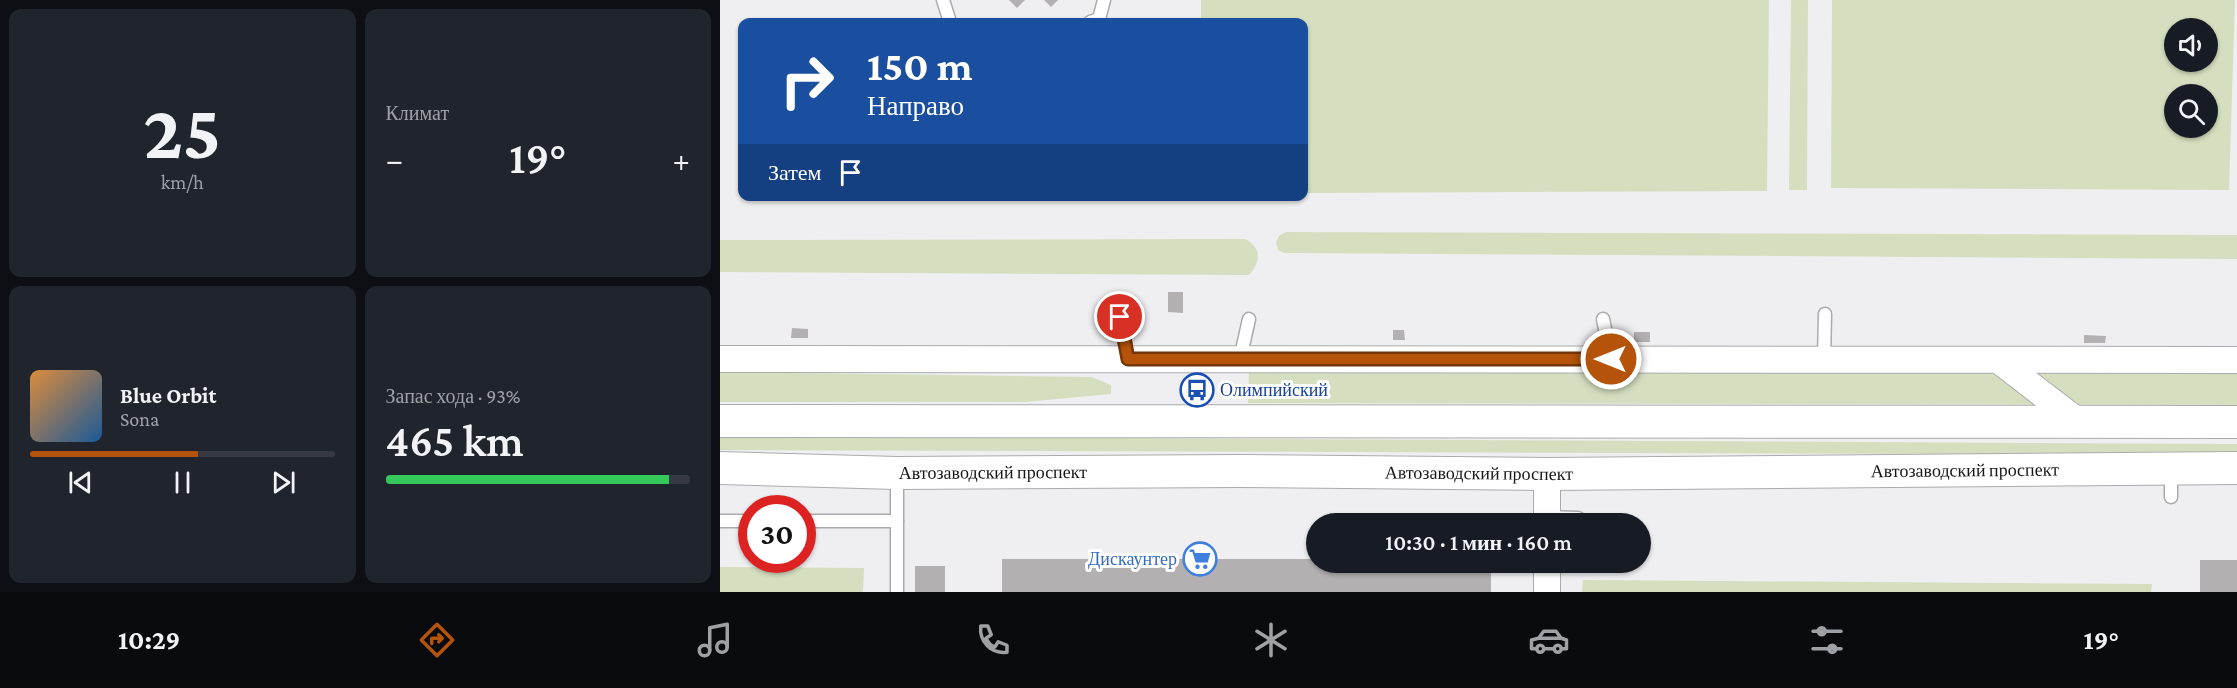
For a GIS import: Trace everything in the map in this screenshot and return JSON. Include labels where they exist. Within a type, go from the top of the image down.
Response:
[{"type":"street","points":[[720,359],[2237,360]]},
{"type":"street","points":[[1998,360],[2079,422]]},
{"type":"street","points":[[720,421],[2237,422]]},
{"type":"street","name":"Автозаводский проспект","points":[[720,468],[897,473],[1239,471],[2171,483],[2237,468]]},
{"type":"street","points":[[1547,474],[1547,513]]},
{"type":"street","points":[[1547,573],[1547,592]]},
{"type":"lane","points":[[943,0],[949,18]]},
{"type":"lane","points":[[1099,18],[1104,0]]},
{"type":"lane","points":[[1824,360],[1825,314]]},
{"type":"lane","points":[[1120,317],[1128,359]]},
{"type":"lane","points":[[1240,359],[1249,319]]},
{"type":"lane","points":[[1603,319],[1611,359]]},
{"type":"lane","points":[[897,473],[897,592]]},
{"type":"lane","points":[[720,521],[738,521]]},
{"type":"lane","points":[[816,521],[897,521]]},
{"type":"green space","points":[[1201,0],[1769,0],[1767,191],[1308,193],[1308,18],[1201,18]]},
{"type":"green space","points":[[1791,0],[1808,0],[1807,190],[1789,190]]},
{"type":"green space","points":[[1832,0],[2235,0],[2229,190],[1831,188]]},
{"type":"green space","points":[[1286,232],[2237,235],[2237,259],[1284,253],[1278,250],[1276,242],[1279,236]]},
{"type":"green space","points":[[1245,239],[1251,243],[1258,256],[1256,265],[1249,275],[720,272],[720,240]]},
{"type":"green space","points":[[1249,368],[2237,373],[2237,405],[1248,403]]},
{"type":"green space","points":[[720,372],[1092,377],[1111,385],[1111,394],[1025,402],[720,402]]},
{"type":"green space","points":[[720,436],[2237,444],[2237,455],[720,450]]},
{"type":"green space","points":[[720,567],[738,567],[738,573],[816,573],[816,568],[864,568],[863,592],[720,592]]},
{"type":"green space","points":[[1583,580],[2152,584],[2151,592],[1582,592]]},
{"type":"building","points":[[1009,0],[1025,0],[1017,8]]},
{"type":"building","points":[[1044,0],[1058,0],[1051,7]]},
{"type":"building","points":[[1168,292],[1183,292],[1183,313],[1168,312]]},
{"type":"building","points":[[792,328],[808,329],[808,338],[791,338]]},
{"type":"building","points":[[1393,330],[1404,330],[1405,340],[1393,340]]},
{"type":"building","points":[[1634,332],[1650,332],[1650,342],[1634,342]]},
{"type":"building","points":[[2084,335],[2106,336],[2105,343],[2084,343]]},
{"type":"building","points":[[1002,559],[1306,559],[1306,573],[1491,573],[1491,592],[1002,592]]},
{"type":"building","points":[[2200,560],[2237,560],[2237,592],[2200,592]]},
{"type":"building","points":[[915,566],[945,566],[945,592],[915,592]]},
{"type":"place","name":"Олимпийский","points":[[1197,390]]},
{"type":"place","name":"Дискаунтер","points":[[1200,559]]},
{"type":"route","points":[[1120,317],[1128,359],[1611,359]]}]
